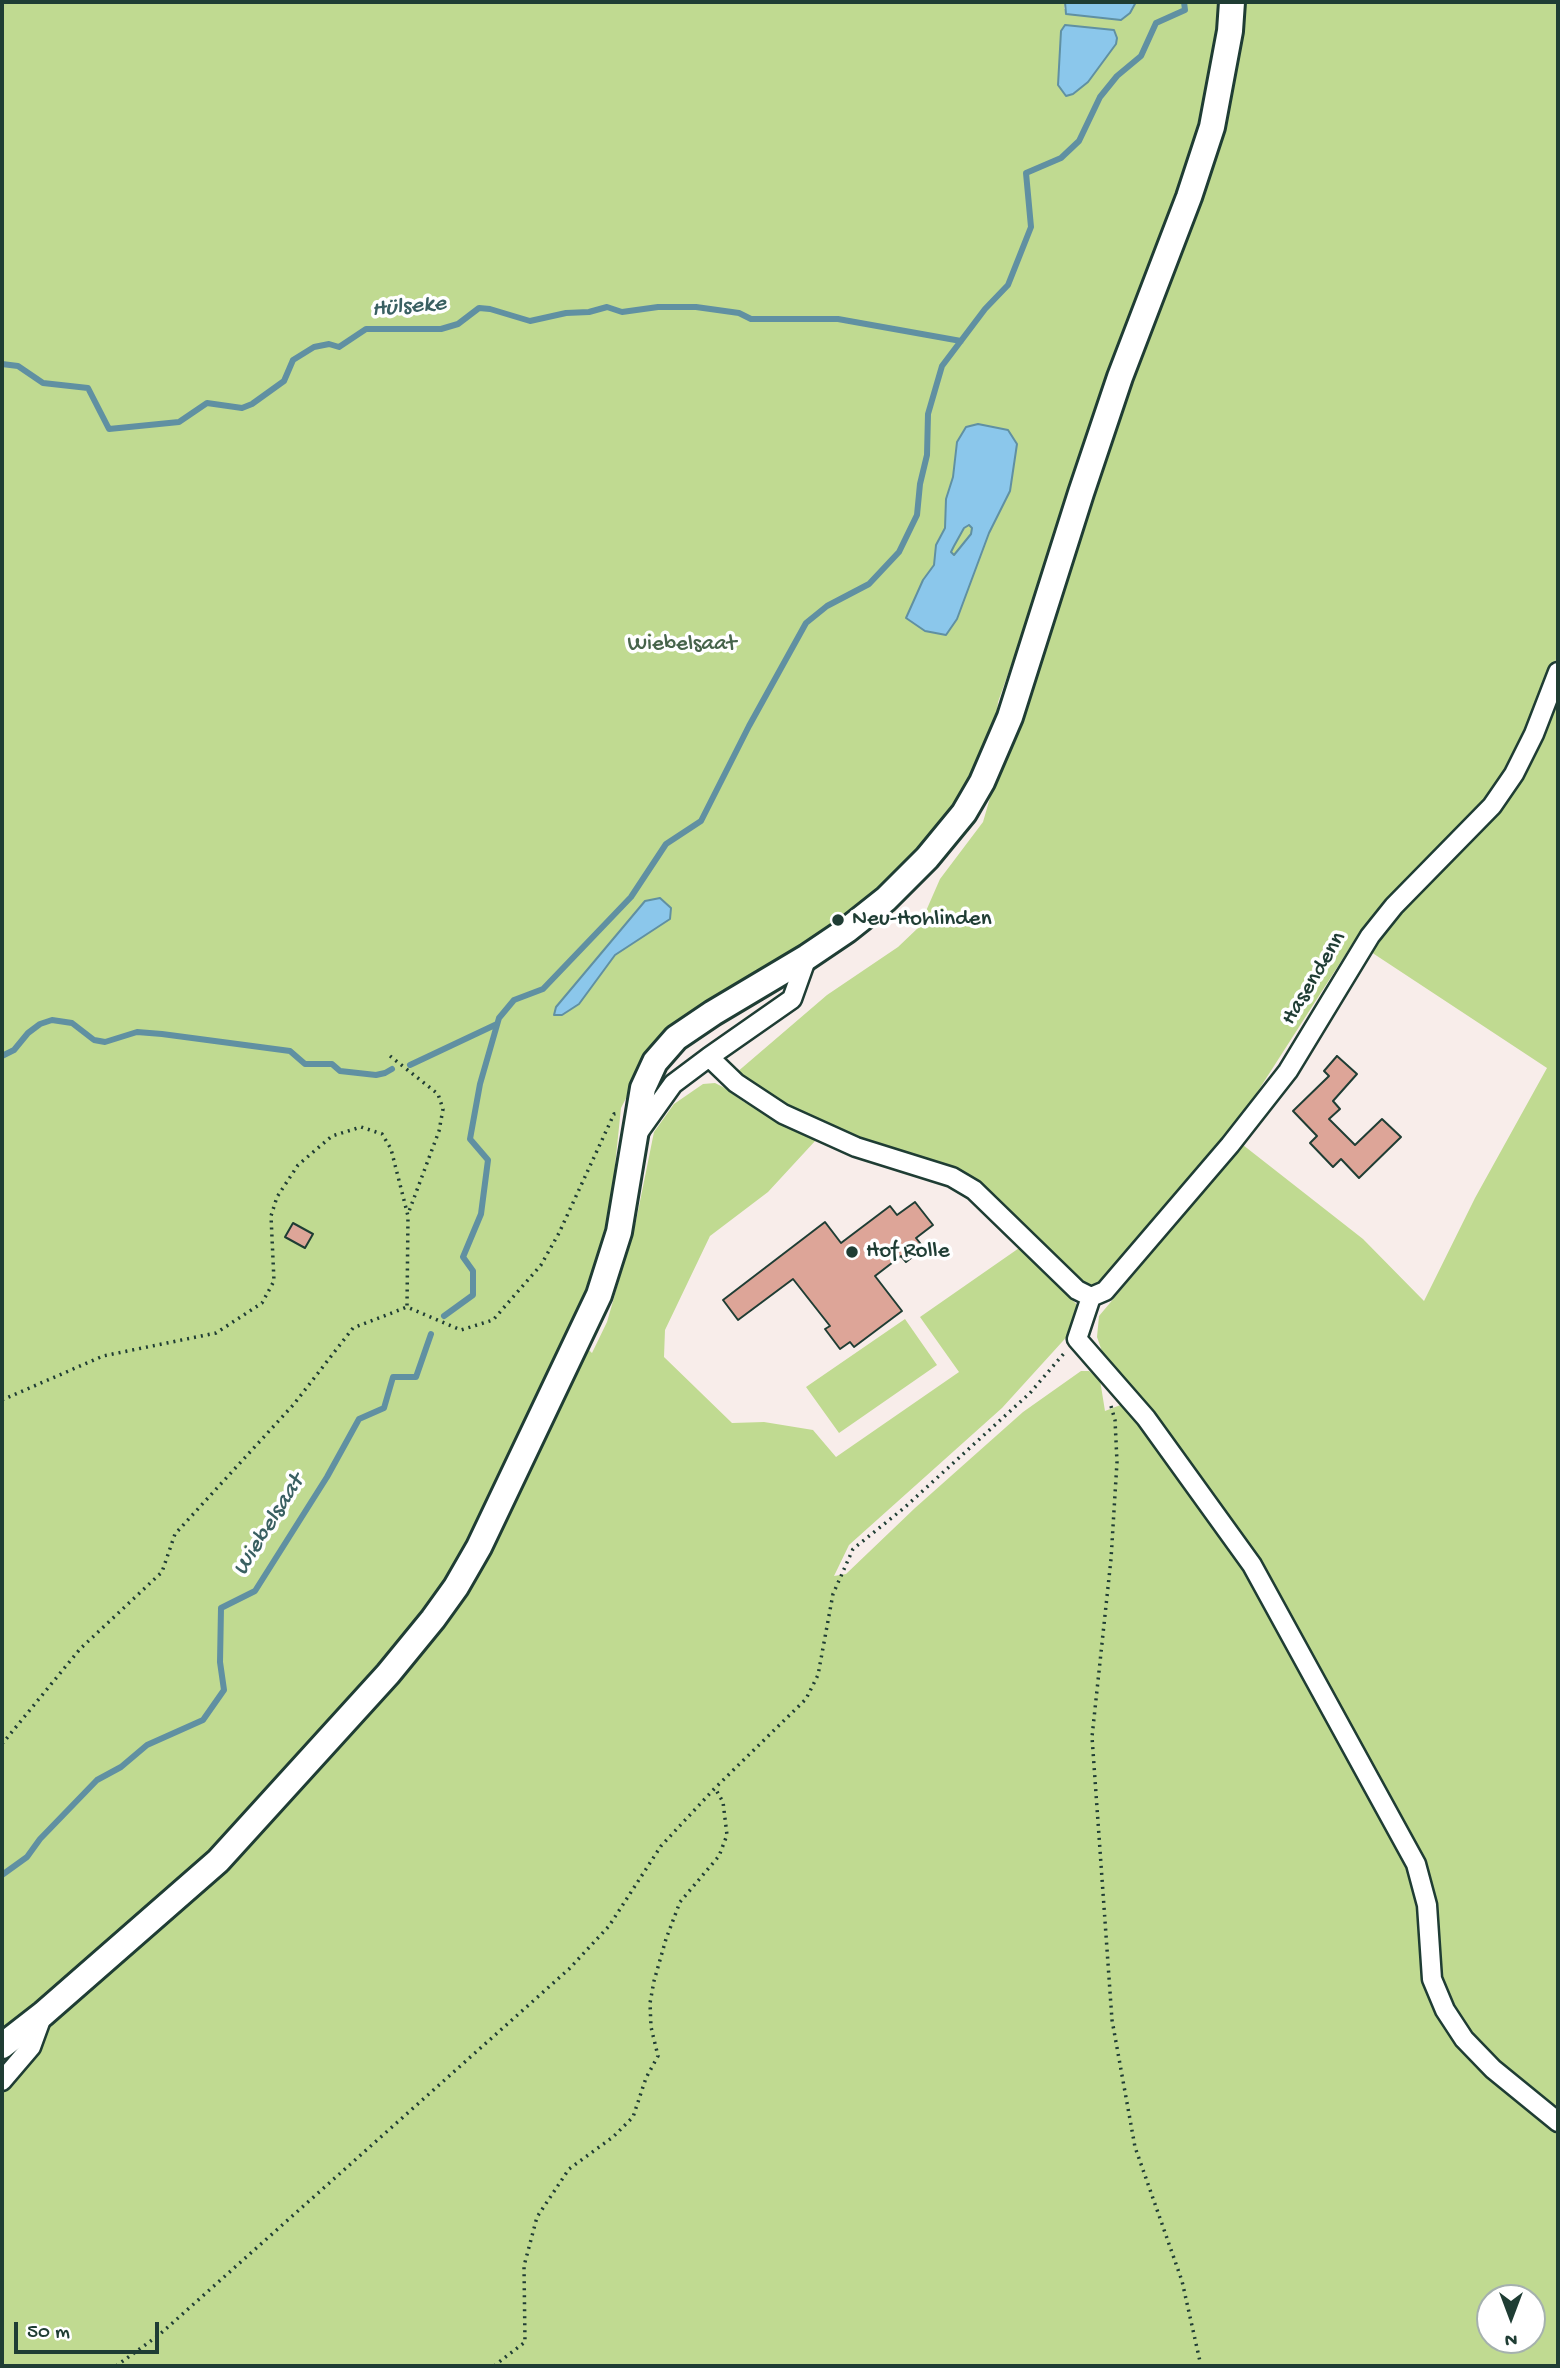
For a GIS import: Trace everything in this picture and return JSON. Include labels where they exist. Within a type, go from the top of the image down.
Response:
[{"type":"main road","points":[[2,2046],[43,2014],[218,1861],[388,1674],[456,1587],[479,1547],[599,1295],[619,1232],[643,1088],[655,1062],[676,1038],[847,930],[894,891],[927,858],[964,813],[982,782],[1010,717],[1107,415],[1201,162],[1212,127],[1230,31],[1232,2]]},
{"type":"street","name":"Hasendenn","points":[[1091,1297],[1105,1291],[1230,1145],[1288,1071],[1370,936],[1394,906],[1492,806],[1514,774],[1529,744],[1558,672]]},
{"type":"street","points":[[635,1138],[673,1084],[792,999],[807,957]]},
{"type":"street","points":[[709,1057],[736,1083],[783,1114],[856,1147],[952,1177],[974,1190],[1077,1290],[1091,1297],[1077,1339],[1146,1419],[1252,1565],[1416,1864],[1427,1905],[1433,1979],[1445,2010],[1465,2039],[1493,2069],[1558,2122]]},
{"type":"street","points":[[2,2081],[31,2047],[43,2014]]},
{"type":"path","points":[[390,1056],[438,1094],[443,1110],[439,1131],[408,1216]]},
{"type":"path","points":[[2,1744],[80,1649],[162,1572],[175,1534],[293,1404],[353,1328],[407,1307],[461,1330],[493,1320],[541,1265],[559,1233],[614,1114],[638,1110]]},
{"type":"path","points":[[2,1400],[103,1356],[216,1333],[261,1303],[274,1281],[271,1216],[277,1197],[298,1165],[332,1136],[361,1127],[382,1134],[391,1149],[408,1216],[407,1307]]},
{"type":"path","points":[[116,2366],[159,2335],[569,1969],[609,1926],[661,1846],[715,1788],[806,1699],[818,1675],[833,1594],[853,1549],[904,1508],[1030,1393],[1077,1339]]},
{"type":"path","points":[[1101,1367],[1115,1420],[1117,1462],[1111,1559],[1092,1737],[1112,2020],[1135,2147],[1182,2281],[1201,2366]]},
{"type":"path","points":[[494,2366],[525,2342],[524,2266],[537,2217],[569,2169],[614,2137],[633,2117],[646,2078],[658,2056],[651,2027],[650,2003],[666,1939],[680,1902],[719,1856],[727,1835],[723,1802],[715,1788]]},
{"type":"green space","points":[[2,2],[1065,2],[1064,9],[1130,13],[1136,2],[1224,2],[1205,129],[998,702],[995,730],[967,797],[869,903],[641,1069],[621,1108],[612,1195],[601,1253],[569,1331],[592,1353],[607,1322],[636,1221],[654,1132],[674,1104],[703,1084],[715,1083],[744,1102],[816,1140],[768,1192],[710,1236],[665,1330],[664,1357],[732,1423],[764,1422],[813,1430],[836,1457],[959,1372],[920,1317],[1022,1246],[1079,1307],[1072,1331],[1002,1408],[849,1545],[834,1576],[846,1574],[915,1508],[1023,1412],[1081,1371],[1089,1371],[1100,1380],[1105,1411],[1136,1399],[1106,1363],[1097,1337],[1099,1316],[1243,1145],[1363,1239],[1424,1301],[1475,1198],[1547,1068],[1371,952],[1425,885],[1495,814],[1519,783],[1540,741],[1558,689],[1558,2366],[2,2366]]},
{"type":"green space","points":[[1242,2],[1558,2],[1558,654],[1528,734],[1486,802],[1424,861],[1363,927],[1226,1141],[1108,1279],[1090,1287],[978,1182],[849,1139],[773,1101],[736,1073],[827,995],[898,947],[919,927],[940,879],[983,822],[1011,725]]},
{"type":"green space","points":[[905,1319],[937,1365],[839,1433],[806,1387]]},
{"type":"water","points":[[1065,2],[1136,2],[1130,13],[1121,20],[1066,14]]},
{"type":"water","points":[[1065,25],[1114,30],[1117,38],[1116,44],[1088,82],[1066,96],[1058,85],[1061,31]]},
{"type":"water","points":[[978,424],[1008,430],[1017,444],[1010,491],[989,533],[957,619],[946,635],[925,631],[906,618],[923,580],[934,565],[936,545],[945,528],[946,499],[953,477],[957,442],[966,427]],"holes":[[[969,525],[972,528],[971,534],[954,555],[951,552],[964,528]]]},
{"type":"water","points":[[660,898],[671,908],[670,919],[615,955],[579,1004],[562,1015],[554,1015],[556,1007],[645,901]]},
{"type":"building","points":[[1337,1056],[1357,1074],[1333,1101],[1340,1109],[1329,1119],[1355,1145],[1382,1119],[1401,1137],[1359,1178],[1341,1159],[1333,1167],[1310,1143],[1317,1136],[1293,1111],[1329,1076],[1324,1071]]},
{"type":"building","points":[[915,1202],[933,1225],[916,1238],[924,1248],[906,1262],[901,1256],[875,1276],[902,1311],[854,1347],[850,1342],[840,1349],[825,1329],[830,1326],[793,1279],[738,1320],[723,1300],[825,1222],[841,1243],[890,1206],[897,1215]]},
{"type":"building","points":[[293,1223],[313,1234],[305,1248],[285,1237]]},
{"type":"waterway","name":"Wiebelsaat","points":[[444,1316],[473,1295],[473,1271],[463,1257],[481,1214],[488,1160],[470,1139],[480,1084],[499,1018],[514,1000],[543,989],[631,897],[666,844],[701,821],[749,726],[806,623],[827,606],[869,584],[899,552],[917,515],[920,484],[927,455],[928,414],[942,366],[985,309],[1008,285],[1031,227],[1026,173],[1061,158],[1079,141],[1100,97],[1117,76],[1141,56],[1156,23],[1185,10],[1184,2]]},
{"type":"waterway","name":"Hülseke","points":[[2,364],[18,366],[43,383],[88,388],[109,429],[179,422],[207,403],[242,408],[284,381],[293,360],[314,347],[329,344],[339,347],[366,329],[441,329],[458,324],[479,308],[530,321],[607,307],[622,312],[658,307],[696,307],[739,313],[751,319],[838,319],[961,341]]},
{"type":"waterway","points":[[2,1056],[14,1050],[28,1033],[40,1024],[52,1020],[72,1023],[94,1040],[105,1042],[137,1032],[162,1034],[290,1051],[305,1064],[332,1064],[340,1071],[376,1075],[392,1069]]},
{"type":"waterway","points":[[410,1065],[497,1024]]},
{"type":"waterway","name":"Wiebelsaat","points":[[2,1875],[27,1857],[40,1839],[97,1780],[121,1767],[147,1745],[203,1720],[224,1690],[220,1662],[221,1608],[255,1591],[327,1477],[359,1419],[384,1408],[393,1377],[416,1377],[431,1334]]},
{"type":"place","name":"Neu-Hohlinden","points":[[838,920]]},
{"type":"place","name":"Hof Rolle","points":[[852,1252]]}]
